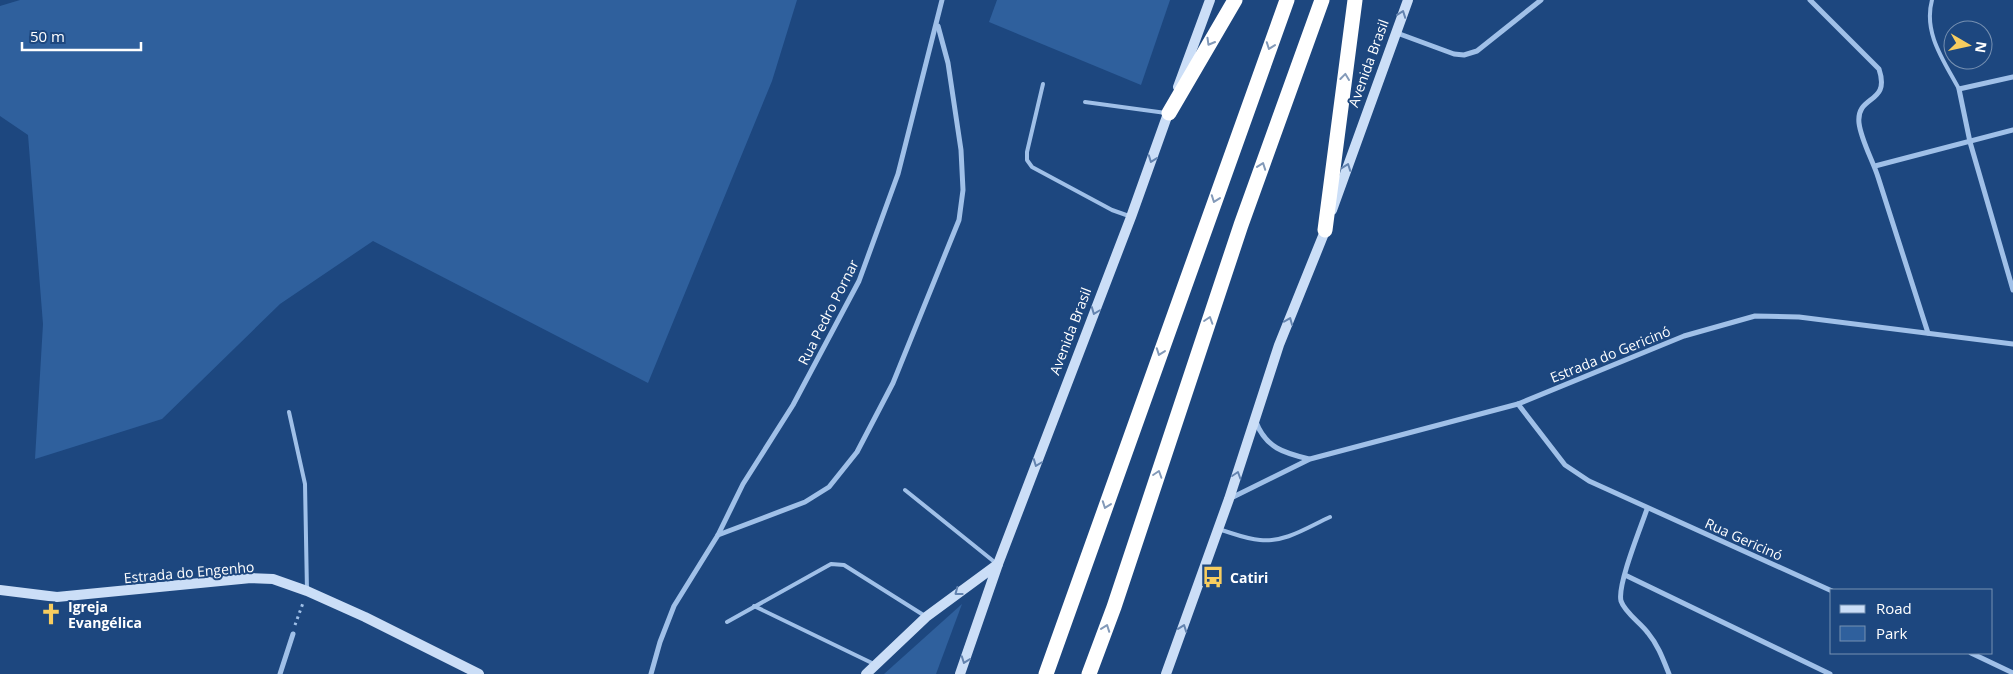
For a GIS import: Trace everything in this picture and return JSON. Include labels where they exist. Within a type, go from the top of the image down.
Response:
[{"type":"highway","points":[[1169,113],[1235,0]]},
{"type":"highway","points":[[1046,674],[1287,0]]},
{"type":"highway","points":[[1089,674],[1114,607],[1241,225],[1322,0]]},
{"type":"highway","points":[[1325,230],[1355,0]]},
{"type":"main road","name":"Avenida Brasil","points":[[960,674],[998,564],[1131,217],[1210,0]]},
{"type":"main road","name":"Avenida Brasil","points":[[1166,674],[1229,499],[1279,345],[1325,230],[1408,0]]},
{"type":"main road","points":[[866,674],[926,617],[998,564]]},
{"type":"main road","name":"Estrada do Engenho","points":[[0,590],[57,597],[250,578],[272,579],[307,591],[365,617],[480,674]]},
{"type":"street","name":"Rua Pedro Pornar","points":[[651,674],[660,642],[674,606],[718,535],[743,484],[793,405],[859,281],[898,174],[942,0]]},
{"type":"street","points":[[1396,32],[1454,54],[1464,55],[1477,51],[1541,0]]},
{"type":"street","points":[[1810,0],[1879,69],[1883,80],[1882,89],[1862,106],[1859,115],[1860,126],[1928,333]]},
{"type":"street","points":[[718,535],[805,502],[829,487],[856,452],[893,383],[959,220],[963,190],[961,150],[948,63],[937,25]]},
{"type":"street","points":[[2013,78],[1959,88],[1970,142],[2013,290]]},
{"type":"street","points":[[1874,166],[2013,130]]},
{"type":"street","name":"Estrada do Gericinó","points":[[1229,499],[1252,490],[1310,459],[1518,404],[1684,336],[1755,316],[1799,317],[2013,344]]},
{"type":"street","name":"Rua Gericinó","points":[[1518,404],[1565,465],[1589,481],[1647,509],[1830,590]]},
{"type":"street","points":[[1255,421],[1264,439],[1273,446],[1289,454],[1310,459]]},
{"type":"street","points":[[1647,509],[1625,575],[1621,591],[1621,601],[1658,646],[1668,674]]},
{"type":"street","points":[[1625,575],[1830,674]]},
{"type":"street","points":[[280,674],[292,634]]},
{"type":"street","points":[[1972,654],[2013,673]]},
{"type":"lane","points":[[1932,0],[1930,30],[1959,88]]},
{"type":"lane","points":[[1043,84],[1027,152],[1027,160],[1032,167],[1112,210],[1131,217]]},
{"type":"lane","points":[[1085,102],[1169,113]]},
{"type":"lane","points":[[289,412],[305,484],[307,591]]},
{"type":"lane","points":[[905,490],[998,564]]},
{"type":"lane","points":[[1218,529],[1259,540],[1274,541],[1285,538],[1330,517]]},
{"type":"lane","points":[[727,622],[831,564],[838,563],[926,617]]},
{"type":"lane","points":[[754,606],[875,664]]},
{"type":"path","points":[[292,634],[307,591]]},
{"type":"green space","points":[[20,0],[797,0],[772,81],[648,383],[373,241],[280,304],[162,419],[35,459],[43,324],[28,135],[0,116],[0,6]]},
{"type":"green space","points":[[997,0],[1170,0],[1141,85],[989,22]]},
{"type":"green space","points":[[962,604],[936,674],[884,674]]},
{"type":"place","name":"Catiri","points":[[1213,577]]},
{"type":"place","name":"Igreja Evangélica","points":[[51,614]]}]
